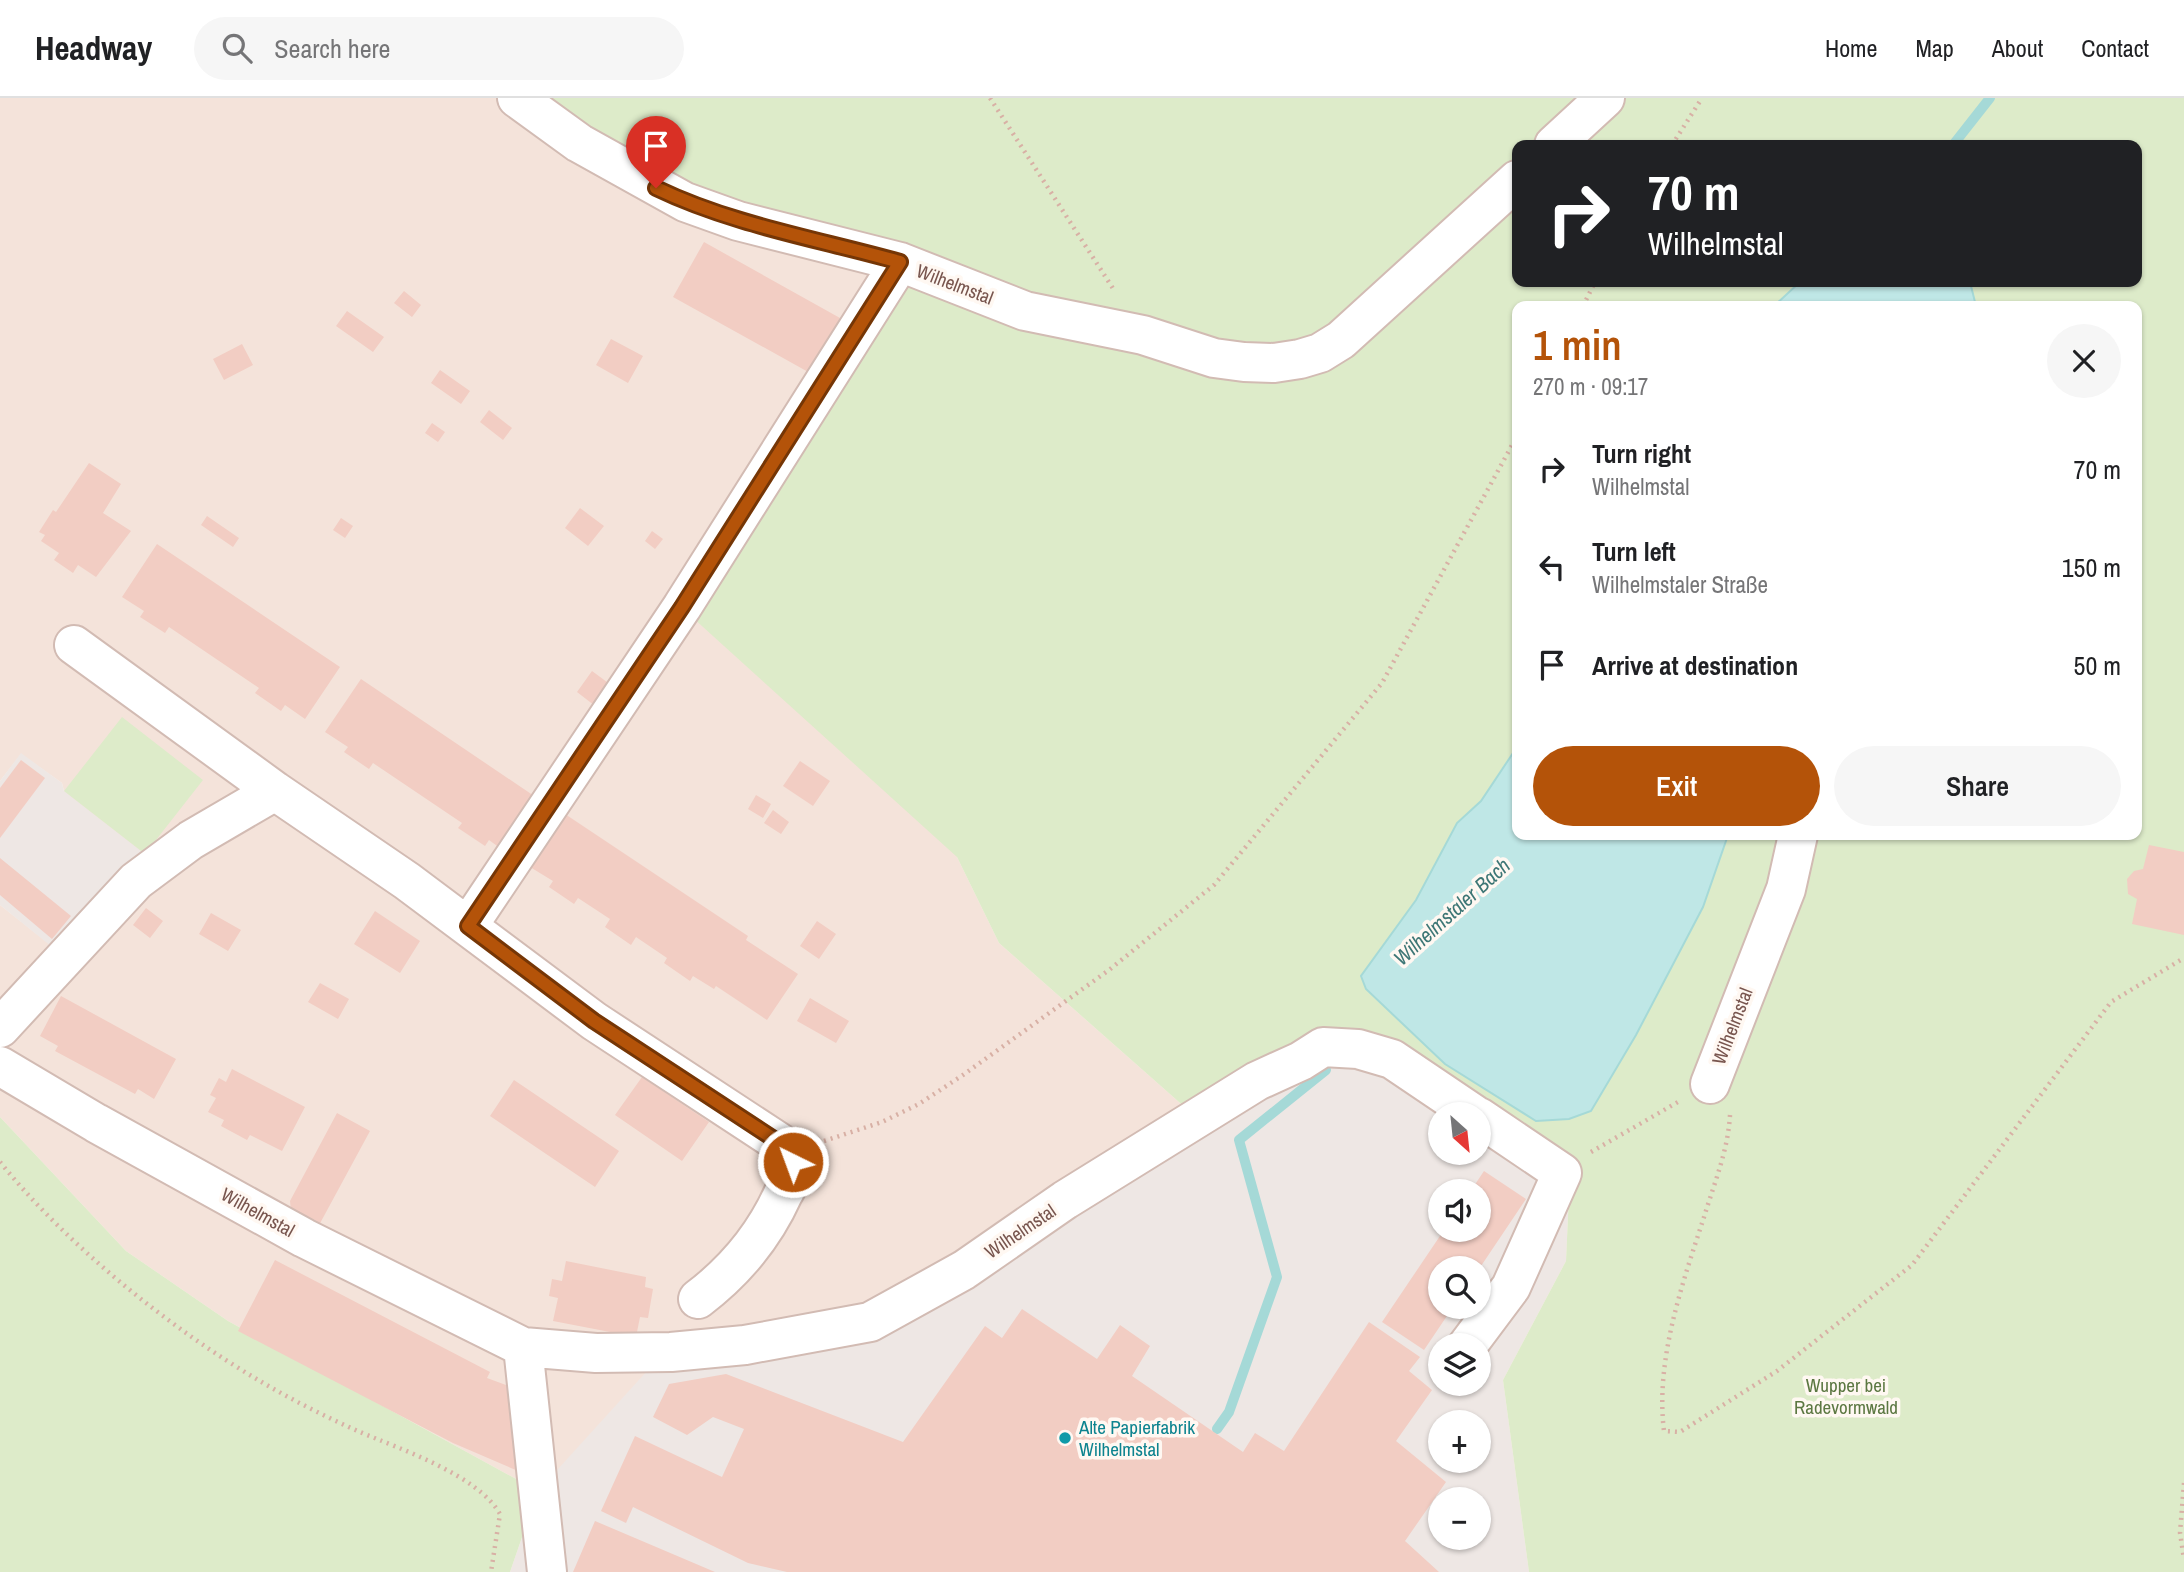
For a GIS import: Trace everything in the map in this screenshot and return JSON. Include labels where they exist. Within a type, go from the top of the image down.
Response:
[{"type":"street","points":[[517,98],[579,143],[685,202],[738,221],[900,262]]},
{"type":"street","points":[[1559,140],[1605,98]]},
{"type":"street","name":"Wilhelmstal","points":[[468,926],[682,607],[900,262],[1025,311],[1143,335],[1214,358],[1244,362],[1286,362],[1320,353],[1352,332],[1512,185]]},
{"type":"street","points":[[74,645],[275,791],[407,881],[594,1021],[783,1145],[791,1155],[792,1176],[766,1227],[733,1269],[698,1299]]},
{"type":"street","points":[[0,1028],[135,881],[191,840],[275,791]]},
{"type":"street","name":"Wilhelmstal","points":[[1710,1084],[1786,889],[1797,840]]},
{"type":"street","name":"Wilhelmstal","points":[[0,1066],[96,1124],[304,1238],[523,1348],[634,1353],[745,1345],[870,1322],[964,1270],[1065,1200],[1245,1088],[1301,1061],[1323,1047],[1358,1049],[1392,1059],[1456,1102]]},
{"type":"street","name":"Wilhelmstal","points":[[1491,1125],[1547,1163]]},
{"type":"street","points":[[1477,1333],[1511,1287],[1562,1174],[1547,1163]]},
{"type":"street","points":[[523,1348],[547,1572]]},
{"type":"path","points":[[990,98],[1143,335]]},
{"type":"path","points":[[1675,140],[1702,98]]},
{"type":"path","points":[[791,1155],[812,1145],[882,1122],[919,1104],[1109,970],[1214,885],[1382,683],[1512,445]]},
{"type":"path","points":[[1710,1084],[1730,1109],[1729,1124],[1723,1159],[1677,1304],[1661,1405],[1664,1431],[1680,1432],[1708,1417],[1777,1371],[1912,1265],[2111,1002],[2184,957]]},
{"type":"path","name":"Wilhelmstal","points":[[1547,1163],[1576,1160],[1710,1084]]},
{"type":"path","points":[[0,1162],[37,1204],[99,1264],[203,1345],[301,1404],[448,1471],[491,1500],[500,1514],[491,1572]]},
{"type":"path","points":[[2184,1483],[2180,1534],[2184,1559]]},
{"type":"shaded area","points":[[0,98],[524,98],[895,255],[957,857],[999,943],[1188,1110],[966,1257],[538,1491],[228,1321],[126,1251],[0,1117],[0,905],[57,950],[64,791],[62,783],[21,754],[0,781]]},
{"type":"shaded area","points":[[21,753],[62,783],[64,791],[145,854],[57,951],[0,905],[0,781]]},
{"type":"shaded area","points":[[1356,1040],[1388,1046],[1468,1102],[1428,1102],[1428,1166],[1491,1166],[1491,1118],[1567,1171],[1569,1194],[1566,1261],[1503,1380],[1529,1572],[510,1572],[538,1491],[677,1338],[791,1322],[880,1304],[966,1257],[1230,1084],[1310,1043]]},
{"type":"green space","name":"Wupper bei Radevormwald","points":[[524,98],[2184,98],[2184,1572],[1529,1572],[1503,1380],[1566,1261],[1569,1194],[1491,1130],[1491,1102],[1456,1102],[1388,1046],[1188,1110],[999,943],[957,857],[692,617],[903,280],[753,216]]},
{"type":"green space","points":[[122,717],[203,780],[145,854],[64,791]]},
{"type":"green space","points":[[0,1117],[126,1251],[228,1321],[538,1491],[510,1572],[0,1572]]},
{"type":"water","points":[[1795,287],[1971,287],[1975,301],[1779,301]]},
{"type":"water","points":[[1512,754],[1512,840],[1726,840],[1703,907],[1636,1035],[1591,1111],[1569,1119],[1536,1121],[1445,1064],[1366,989],[1361,976],[1416,900],[1457,823],[1481,801]]},
{"type":"building","points":[[704,242],[840,318],[810,373],[673,297]]},
{"type":"building","points":[[404,291],[421,305],[412,317],[394,303]]},
{"type":"building","points":[[347,311],[384,337],[373,352],[336,326]]},
{"type":"building","points":[[611,339],[643,356],[628,383],[596,365]]},
{"type":"building","points":[[242,344],[253,365],[224,380],[213,359]]},
{"type":"building","points":[[440,370],[470,391],[461,404],[431,383]]},
{"type":"building","points":[[489,410],[512,428],[503,440],[480,422]]},
{"type":"building","points":[[432,423],[445,432],[438,442],[425,433]]},
{"type":"building","points":[[89,463],[121,484],[103,513],[131,531],[96,577],[78,565],[73,573],[54,560],[59,553],[41,541],[45,535],[39,532]]},
{"type":"building","points":[[580,508],[604,526],[588,546],[565,528]]},
{"type":"building","points":[[207,516],[239,538],[233,547],[201,525]]},
{"type":"building","points":[[341,518],[353,526],[345,538],[333,530]]},
{"type":"building","points":[[652,531],[663,539],[655,549],[645,541]]},
{"type":"building","points":[[157,544],[340,667],[305,719],[285,705],[281,711],[255,693],[259,688],[169,627],[165,633],[140,617],[144,611],[122,597]]},
{"type":"building","points":[[592,671],[615,688],[599,709],[577,692]]},
{"type":"building","points":[[361,679],[543,802],[508,854],[489,840],[485,846],[458,828],[462,823],[373,763],[369,769],[344,752],[348,747],[325,732]]},
{"type":"building","points":[[21,760],[45,778],[0,838],[0,788]]},
{"type":"building","points":[[800,761],[830,781],[813,806],[783,786]]},
{"type":"building","points":[[756,795],[771,804],[763,818],[748,809]]},
{"type":"building","points":[[773,810],[789,822],[781,834],[764,823]]},
{"type":"building","points":[[565,814],[748,936],[746,940],[798,974],[767,1020],[716,986],[714,989],[693,976],[690,981],[664,963],[667,958],[636,937],[631,945],[605,927],[610,919],[578,898],[574,904],[549,887],[553,881],[530,867]]},
{"type":"building","points":[[2149,845],[2184,852],[2184,935],[2132,924],[2137,899],[2128,894],[2127,879],[2134,871],[2143,869]]},
{"type":"building","points":[[0,858],[71,916],[52,939],[0,895]]},
{"type":"building","points":[[146,908],[163,921],[150,938],[133,925]]},
{"type":"building","points":[[375,911],[420,941],[400,973],[354,944]]},
{"type":"building","points":[[211,913],[241,930],[228,951],[199,934]]},
{"type":"building","points":[[817,921],[836,934],[819,959],[800,946]]},
{"type":"building","points":[[320,983],[349,999],[338,1019],[308,1002]]},
{"type":"building","points":[[61,996],[176,1059],[154,1099],[138,1089],[135,1094],[55,1051],[58,1046],[40,1036]]},
{"type":"building","points":[[810,998],[849,1021],[836,1043],[797,1021]]},
{"type":"building","points":[[232,1069],[305,1107],[282,1151],[250,1135],[247,1140],[221,1126],[224,1120],[208,1112],[216,1098],[210,1095],[219,1078],[226,1082]]},
{"type":"building","points":[[642,1077],[709,1122],[682,1161],[615,1115]]},
{"type":"building","points":[[514,1080],[619,1151],[595,1187],[490,1116]]},
{"type":"building","points":[[337,1113],[370,1131],[318,1227],[291,1210],[290,1201]]},
{"type":"building","points":[[1484,1171],[1526,1199],[1488,1256],[1428,1256],[1428,1319],[1445,1319],[1435,1333],[1428,1333],[1428,1344],[1424,1350],[1382,1322],[1436,1242],[1491,1242],[1491,1179],[1479,1179]]},
{"type":"building","points":[[275,1260],[490,1372],[487,1378],[514,1388],[518,1471],[453,1443],[238,1331]]},
{"type":"building","points":[[566,1261],[646,1277],[645,1287],[653,1289],[648,1318],[640,1317],[636,1337],[553,1321],[558,1298],[549,1296],[552,1279],[562,1281]]},
{"type":"building","name":"Alte Papierfabrik Wilhelmstal","points":[[1022,1309],[1097,1359],[1120,1325],[1150,1346],[1132,1376],[1243,1452],[1255,1433],[1284,1451],[1369,1322],[1420,1357],[1409,1371],[1428,1387],[1428,1396],[1396,1441],[1428,1467],[1428,1473],[1435,1473],[1446,1482],[1443,1487],[1428,1487],[1428,1508],[1405,1541],[1439,1572],[787,1572],[748,1563],[633,1507],[626,1523],[601,1511],[635,1436],[722,1477],[744,1429],[713,1417],[687,1435],[653,1417],[669,1384],[726,1374],[903,1442],[985,1326],[1002,1338]]},
{"type":"building","points":[[595,1521],[715,1572],[573,1572]]},
{"type":"waterway","name":"Wilhelmstaler Bach","points":[[1957,140],[1990,98]]},
{"type":"waterway","name":"Wilhelmstaler Bach","points":[[1217,1429],[1229,1412],[1277,1277],[1239,1140],[1326,1070]]},
{"type":"place","name":"Alte Papierfabrik Wilhelmstal","points":[[1065,1438]]},
{"type":"route","points":[[656,188],[685,202],[738,221],[900,262],[682,607],[468,926],[594,1021],[783,1145],[793,1162]]}]
